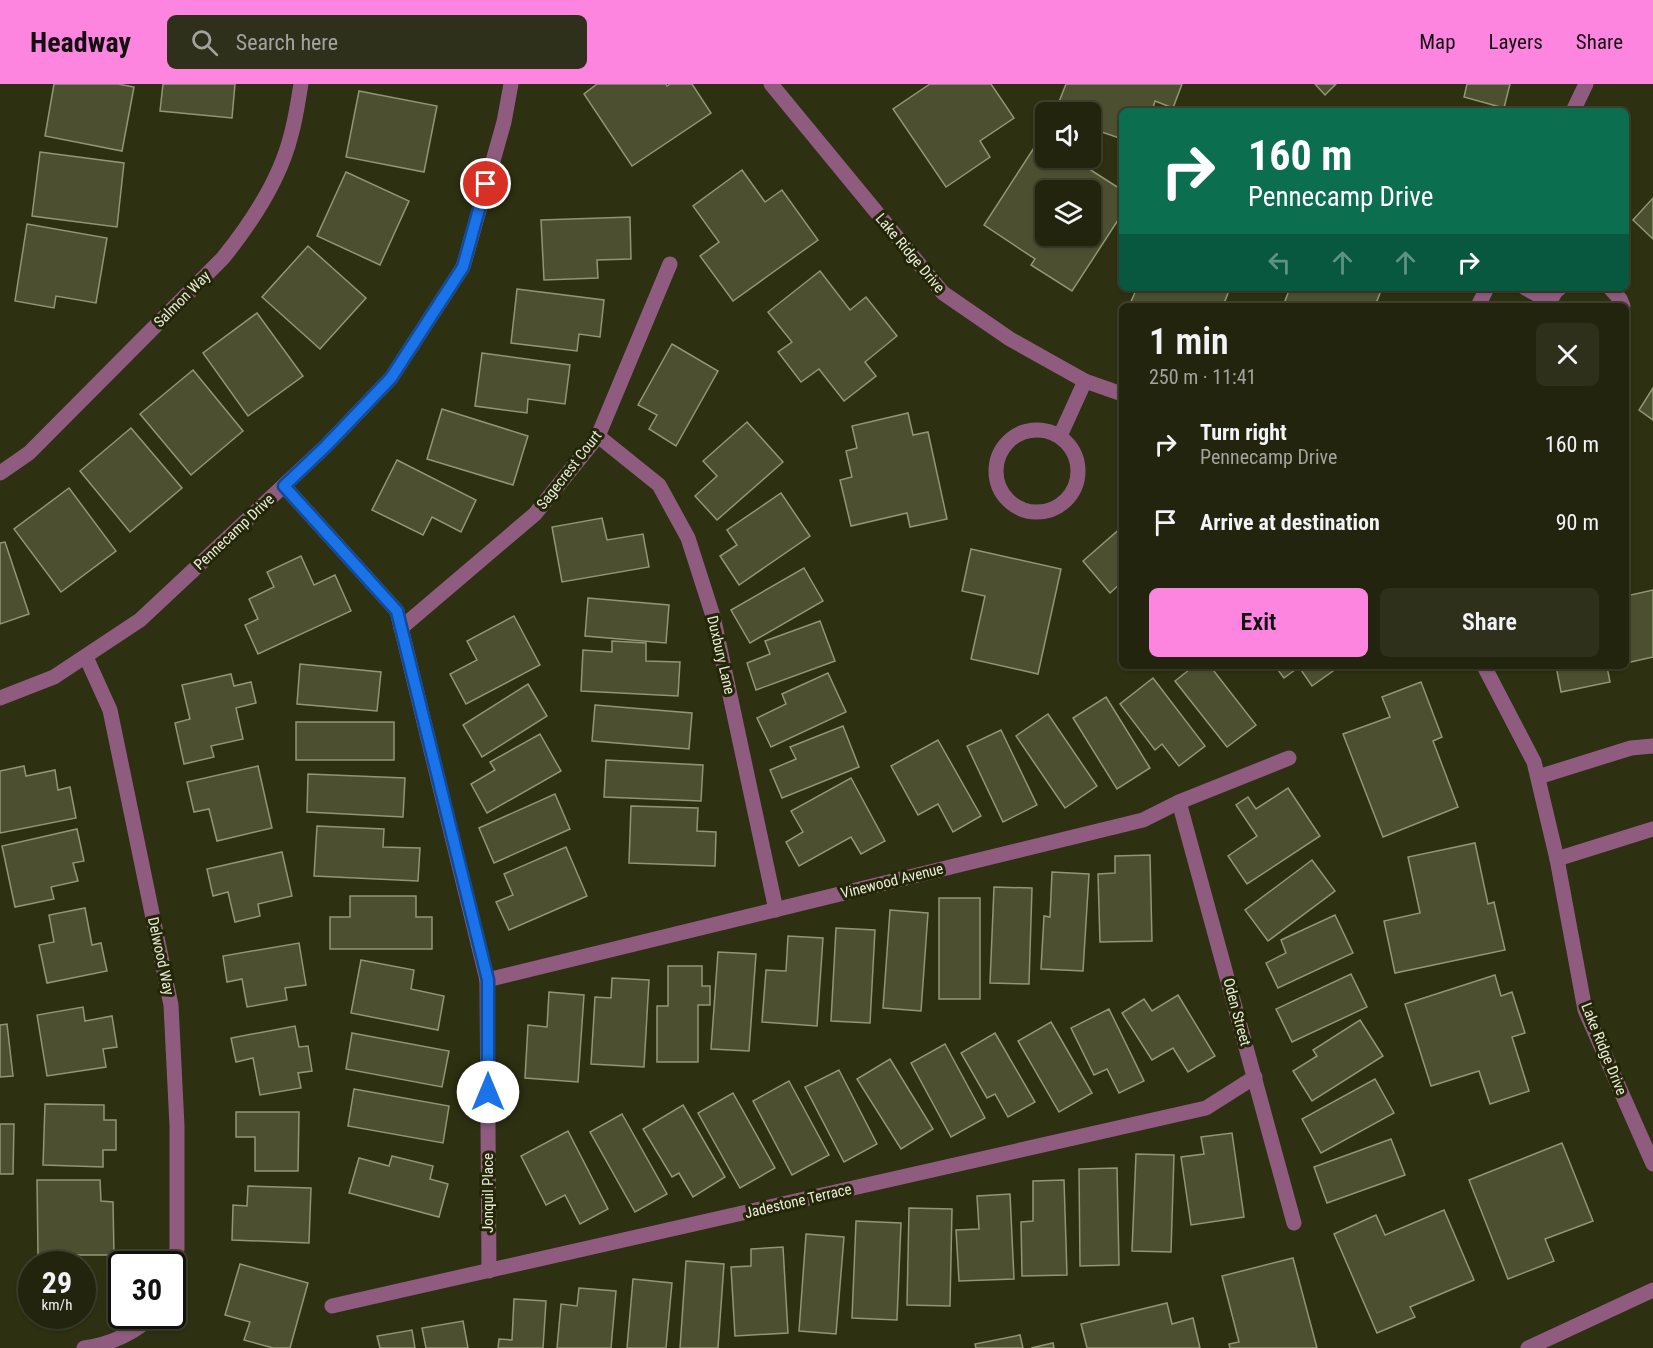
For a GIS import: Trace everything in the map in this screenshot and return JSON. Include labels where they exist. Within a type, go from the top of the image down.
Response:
[{"type":"street","name":"Salmon Way","points":[[0,473],[29,453],[223,258],[248,227],[272,184],[291,137],[301,84]]},
{"type":"street","name":"Pennecamp Drive","points":[[0,699],[54,677],[140,620],[326,446],[391,378],[463,267],[504,122],[511,84]]},
{"type":"street","name":"Lake Ridge Drive","points":[[771,84],[942,293],[1010,339],[1085,381],[1119,393]]},
{"type":"street","points":[[1574,108],[1586,84]]},
{"type":"street","name":"Sagecrest Court","points":[[401,628],[535,514],[598,436],[670,264]]},
{"type":"street","points":[[1530,291],[1548,303],[1558,291]]},
{"type":"street","points":[[1613,291],[1622,303]]},
{"type":"street","points":[[1060,436],[1085,381]]},
{"type":"street","points":[[1036,430],[1060,436],[1075,456],[1078,474],[1073,492],[1065,501],[1049,510],[1031,512],[1019,508],[1002,492],[997,480],[996,468],[999,456],[1014,437],[1024,432],[1036,430]]},
{"type":"street","name":"Duxbury Lane","points":[[598,436],[659,485],[688,538],[713,616],[776,910]]},
{"type":"street","name":"Jonquil Place","points":[[284,486],[397,611],[488,980],[489,1270]]},
{"type":"street","name":"Delwood Way","points":[[86,657],[110,710],[171,1005],[177,1126],[176,1251]]},
{"type":"street","name":"Lake Ridge Drive","points":[[1486,669],[1534,762],[1557,859],[1585,1010],[1653,1164]]},
{"type":"street","points":[[1538,777],[1631,748],[1653,746]]},
{"type":"street","name":"Vinewood Avenue","points":[[488,980],[1143,820],[1179,802],[1288,758]]},
{"type":"street","name":"Oden Street","points":[[1179,802],[1294,1223]]},
{"type":"street","points":[[1557,859],[1653,829]]},
{"type":"street","name":"Jadestone Terrace","points":[[333,1306],[1206,1108],[1255,1077]]},
{"type":"street","points":[[1528,1348],[1653,1290]]},
{"type":"street","points":[[84,1348],[120,1339],[137,1329]]},
{"type":"building","points":[[54,84],[118,84],[134,87],[122,151],[45,136]]},
{"type":"building","points":[[163,84],[235,84],[232,118],[160,111]]},
{"type":"building","points":[[597,84],[666,84],[667,86],[692,84],[711,113],[632,166],[584,94]]},
{"type":"building","points":[[930,84],[991,84],[1014,118],[980,141],[990,157],[946,187],[893,109]]},
{"type":"building","points":[[1066,84],[1182,84],[1173,108],[1155,101],[1153,108],[1119,108],[1119,138],[1101,132],[1101,102],[1059,102]]},
{"type":"building","points":[[1315,84],[1336,84],[1325,95]]},
{"type":"building","points":[[1467,84],[1510,84],[1504,108],[1464,97]]},
{"type":"building","points":[[359,91],[437,106],[424,172],[346,157]]},
{"type":"building","points":[[1035,146],[1035,168],[1088,168],[1119,188],[1119,219],[1072,291],[1031,265],[1035,259],[984,225]]},
{"type":"building","points":[[40,152],[124,163],[117,227],[32,216]]},
{"type":"building","points":[[742,170],[765,202],[782,190],[818,240],[733,301],[700,256],[719,242],[693,206]]},
{"type":"building","points":[[346,172],[409,201],[380,265],[317,236]]},
{"type":"building","points":[[1653,198],[1653,239],[1633,220]]},
{"type":"building","points":[[630,217],[631,259],[597,260],[598,278],[544,280],[541,220]]},
{"type":"building","points":[[27,224],[107,238],[96,303],[56,296],[54,308],[15,301]]},
{"type":"building","points":[[308,246],[366,298],[320,349],[262,297]]},
{"type":"building","points":[[820,271],[850,310],[866,297],[897,336],[865,362],[876,376],[844,401],[819,369],[801,382],[778,352],[792,342],[768,312]]},
{"type":"building","points":[[517,289],[604,300],[600,337],[579,334],[577,351],[511,343]]},
{"type":"building","points":[[1136,291],[1229,291],[1224,303],[1130,303]]},
{"type":"building","points":[[1289,291],[1381,291],[1376,303],[1284,303]]},
{"type":"building","points":[[257,313],[303,376],[248,416],[203,353]]},
{"type":"building","points":[[672,344],[718,371],[676,446],[649,429],[657,415],[638,405]]},
{"type":"building","points":[[482,353],[570,365],[565,404],[528,399],[527,413],[475,406]]},
{"type":"building","points":[[193,370],[243,431],[191,475],[140,414]]},
{"type":"building","points":[[1653,388],[1653,420],[1639,410]]},
{"type":"building","points":[[442,409],[528,436],[513,485],[427,459]]},
{"type":"building","points":[[908,413],[913,435],[928,432],[947,519],[910,527],[907,513],[851,526],[840,480],[852,477],[846,451],[857,448],[852,426]]},
{"type":"building","points":[[747,422],[783,462],[717,520],[695,496],[717,476],[703,461]]},
{"type":"building","points":[[131,428],[182,488],[130,532],[80,471]]},
{"type":"building","points":[[397,460],[476,500],[461,532],[432,517],[423,535],[372,510]]},
{"type":"building","points":[[69,488],[116,551],[61,592],[14,529]]},
{"type":"building","points":[[781,493],[810,536],[739,585],[720,556],[737,545],[727,530]]},
{"type":"building","points":[[602,518],[607,540],[643,534],[649,567],[562,582],[552,527]]},
{"type":"building","points":[[1119,530],[1119,585],[1110,593],[1083,561]]},
{"type":"building","points":[[5,542],[29,614],[0,624],[0,543]]},
{"type":"building","points":[[971,549],[1061,569],[1038,674],[971,659],[985,596],[962,591]]},
{"type":"building","points":[[301,556],[314,585],[335,575],[351,611],[258,654],[245,625],[258,619],[249,599],[274,587],[267,572]]},
{"type":"building","points":[[804,568],[823,601],[750,643],[731,610]]},
{"type":"building","points":[[1653,590],[1653,657],[1629,662],[1629,595]]},
{"type":"building","points":[[588,598],[669,605],[666,643],[585,636]]},
{"type":"building","points":[[514,616],[540,665],[466,704],[450,674],[477,660],[467,641]]},
{"type":"building","points":[[820,621],[835,661],[756,690],[747,663],[770,654],[765,641]]},
{"type":"building","points":[[612,641],[646,643],[646,661],[680,662],[678,696],[581,691],[583,650],[612,652]]},
{"type":"building","points":[[300,664],[381,672],[377,711],[297,704]]},
{"type":"building","points":[[1190,669],[1212,669],[1256,725],[1227,747],[1175,681]]},
{"type":"building","points":[[1277,669],[1296,669],[1284,678]]},
{"type":"building","points":[[1300,669],[1336,669],[1312,686]]},
{"type":"building","points":[[1557,669],[1607,669],[1610,682],[1561,692]]},
{"type":"building","points":[[828,673],[846,712],[771,747],[757,718],[786,704],[782,694]]},
{"type":"building","points":[[231,674],[234,686],[251,682],[256,703],[236,708],[243,739],[211,746],[214,757],[184,764],[175,723],[190,719],[182,685]]},
{"type":"building","points":[[1153,678],[1205,746],[1179,766],[1162,744],[1155,750],[1120,704]]},
{"type":"building","points":[[1421,682],[1442,737],[1433,741],[1458,807],[1383,837],[1343,734],[1390,717],[1382,697]]},
{"type":"building","points":[[528,684],[547,716],[482,757],[463,725]]},
{"type":"building","points":[[1106,697],[1150,768],[1117,789],[1073,718]]},
{"type":"building","points":[[595,705],[692,713],[689,749],[592,741]]},
{"type":"building","points":[[1048,714],[1097,786],[1065,808],[1016,736]]},
{"type":"building","points":[[296,722],[394,722],[394,760],[296,760]]},
{"type":"building","points":[[843,726],[859,767],[782,798],[770,770],[796,759],[790,747]]},
{"type":"building","points":[[1001,730],[1037,805],[1003,822],[967,746]]},
{"type":"building","points":[[540,734],[561,771],[487,813],[471,784],[495,770],[490,762]]},
{"type":"building","points":[[938,740],[981,816],[953,832],[938,804],[918,815],[891,766]]},
{"type":"building","points":[[606,760],[703,765],[701,801],[604,797]]},
{"type":"building","points":[[24,766],[26,776],[55,770],[58,790],[70,787],[76,818],[0,833],[0,771]]},
{"type":"building","points":[[258,766],[272,828],[217,841],[209,809],[194,812],[187,782]]},
{"type":"building","points":[[308,774],[405,778],[403,817],[307,812]]},
{"type":"building","points":[[851,778],[885,841],[861,854],[851,837],[799,866],[786,842],[803,832],[791,811]]},
{"type":"building","points":[[1288,788],[1320,836],[1247,884],[1228,856],[1257,836],[1236,805],[1248,797],[1256,809]]},
{"type":"building","points":[[555,794],[570,829],[494,863],[479,828]]},
{"type":"building","points":[[631,806],[698,808],[697,831],[716,832],[715,866],[629,863]]},
{"type":"building","points":[[317,826],[384,829],[383,847],[420,848],[418,881],[314,876]]},
{"type":"building","points":[[77,829],[84,861],[73,863],[78,881],[51,887],[54,899],[15,907],[2,846]]},
{"type":"building","points":[[1475,843],[1488,904],[1494,902],[1505,950],[1395,973],[1384,921],[1420,913],[1408,857]]},
{"type":"building","points":[[566,847],[587,896],[509,930],[496,902],[513,895],[504,874]]},
{"type":"building","points":[[282,852],[292,896],[258,904],[260,916],[235,922],[228,892],[213,896],[207,869]]},
{"type":"building","points":[[1150,855],[1152,941],[1100,942],[1098,874],[1115,873],[1115,856]]},
{"type":"building","points":[[1312,860],[1335,891],[1268,941],[1245,910]]},
{"type":"building","points":[[1052,872],[1089,874],[1083,971],[1041,969],[1044,916],[1050,917]]},
{"type":"building","points":[[994,887],[1032,888],[1029,984],[990,983]]},
{"type":"building","points":[[350,896],[416,896],[416,917],[432,917],[432,949],[330,949],[330,917],[350,917]]},
{"type":"building","points":[[939,898],[980,898],[980,999],[939,999]]},
{"type":"building","points":[[85,908],[92,945],[101,943],[107,971],[47,983],[39,945],[54,942],[49,915]]},
{"type":"building","points":[[890,910],[928,913],[921,1011],[883,1008]]},
{"type":"building","points":[[1335,915],[1353,953],[1278,988],[1266,963],[1286,953],[1281,940]]},
{"type":"building","points":[[836,928],[875,930],[870,1023],[831,1021]]},
{"type":"building","points":[[788,936],[823,938],[817,1026],[762,1022],[766,970],[786,971]]},
{"type":"building","points":[[299,943],[306,985],[285,988],[287,1000],[247,1007],[242,979],[227,982],[223,956]]},
{"type":"building","points":[[718,952],[756,954],[749,1051],[711,1049]]},
{"type":"building","points":[[361,960],[414,970],[411,989],[444,996],[438,1030],[351,1013]]},
{"type":"building","points":[[668,966],[702,966],[702,986],[710,986],[710,1005],[698,1005],[698,1062],[657,1062],[657,1006],[668,1006]]},
{"type":"building","points":[[1351,974],[1367,1007],[1292,1042],[1276,1009]]},
{"type":"building","points":[[1495,975],[1501,996],[1512,992],[1525,1033],[1512,1037],[1529,1091],[1490,1104],[1479,1071],[1431,1086],[1405,1004]]},
{"type":"building","points":[[612,978],[649,980],[644,1067],[591,1064],[595,997],[611,998]]},
{"type":"building","points":[[549,992],[584,995],[578,1082],[525,1078],[528,1025],[547,1027]]},
{"type":"building","points":[[1178,995],[1215,1056],[1188,1072],[1173,1048],[1152,1060],[1122,1013],[1144,999],[1152,1011]]},
{"type":"building","points":[[83,1007],[85,1021],[112,1016],[117,1047],[103,1049],[106,1067],[47,1076],[37,1015]]},
{"type":"building","points":[[1109,1009],[1144,1081],[1119,1093],[1107,1069],[1094,1075],[1071,1028]]},
{"type":"building","points":[[1360,1020],[1383,1056],[1312,1101],[1293,1071],[1317,1056],[1313,1050]]},
{"type":"building","points":[[1051,1022],[1092,1093],[1059,1112],[1018,1041]]},
{"type":"building","points":[[7,1024],[13,1076],[0,1077],[0,1025]]},
{"type":"building","points":[[295,1026],[299,1047],[308,1046],[312,1071],[298,1073],[301,1088],[260,1095],[253,1058],[236,1062],[231,1038]]},
{"type":"building","points":[[352,1033],[449,1051],[442,1087],[346,1069]]},
{"type":"building","points":[[995,1033],[1035,1102],[1008,1117],[995,1094],[987,1098],[961,1053]]},
{"type":"building","points":[[945,1044],[985,1118],[951,1137],[911,1063]]},
{"type":"building","points":[[890,1059],[933,1129],[901,1149],[857,1079]]},
{"type":"building","points":[[839,1070],[877,1144],[844,1162],[805,1087]]},
{"type":"building","points":[[1375,1079],[1394,1113],[1321,1153],[1302,1119]]},
{"type":"building","points":[[789,1081],[829,1155],[792,1175],[753,1101]]},
{"type":"building","points":[[354,1089],[449,1106],[443,1143],[348,1126]]},
{"type":"building","points":[[733,1093],[775,1168],[740,1188],[698,1113]]},
{"type":"building","points":[[45,1104],[104,1105],[104,1120],[116,1120],[116,1150],[103,1150],[103,1167],[43,1165]]},
{"type":"building","points":[[683,1105],[725,1177],[693,1197],[679,1173],[672,1177],[643,1129]]},
{"type":"building","points":[[236,1112],[299,1112],[298,1171],[255,1171],[255,1137],[236,1137]]},
{"type":"building","points":[[622,1114],[667,1194],[635,1212],[590,1132]]},
{"type":"building","points":[[0,1124],[14,1124],[13,1174],[0,1174]]},
{"type":"building","points":[[568,1131],[608,1209],[580,1224],[565,1195],[546,1205],[521,1156]]},
{"type":"building","points":[[1232,1133],[1244,1217],[1191,1225],[1181,1157],[1204,1154],[1201,1137]]},
{"type":"building","points":[[1391,1139],[1405,1175],[1327,1203],[1314,1167]]},
{"type":"building","points":[[1562,1143],[1593,1221],[1545,1239],[1554,1261],[1508,1279],[1469,1180]]},
{"type":"building","points":[[1136,1154],[1174,1155],[1171,1252],[1132,1251]]},
{"type":"building","points":[[392,1156],[433,1166],[430,1179],[448,1184],[439,1217],[349,1193],[359,1158],[389,1166]]},
{"type":"building","points":[[1117,1168],[1119,1265],[1080,1266],[1079,1169]]},
{"type":"building","points":[[37,1180],[100,1180],[101,1201],[113,1202],[114,1251],[108,1251],[108,1255],[96,1255],[96,1251],[38,1251]]},
{"type":"building","points":[[1064,1180],[1067,1275],[1022,1276],[1021,1222],[1033,1221],[1033,1181]]},
{"type":"building","points":[[248,1186],[311,1188],[309,1243],[232,1240],[233,1205],[247,1206]]},
{"type":"building","points":[[1010,1194],[1014,1279],[959,1281],[956,1230],[979,1229],[977,1196]]},
{"type":"building","points":[[909,1208],[952,1209],[950,1306],[907,1305]]},
{"type":"building","points":[[1444,1210],[1474,1280],[1410,1307],[1415,1317],[1377,1333],[1334,1234],[1376,1215],[1385,1235]]},
{"type":"building","points":[[856,1221],[901,1223],[897,1320],[852,1318]]},
{"type":"building","points":[[806,1234],[844,1237],[836,1334],[799,1331]]},
{"type":"building","points":[[783,1247],[788,1333],[735,1336],[731,1267],[751,1266],[751,1249]]},
{"type":"building","points":[[1293,1258],[1317,1348],[1230,1348],[1229,1344],[1239,1342],[1222,1276]]},
{"type":"building","points":[[686,1261],[724,1264],[718,1348],[680,1348]]},
{"type":"building","points":[[240,1264],[308,1283],[290,1348],[273,1348],[244,1340],[250,1322],[225,1315]]},
{"type":"building","points":[[633,1279],[672,1283],[666,1348],[627,1348]]},
{"type":"building","points":[[579,1288],[616,1291],[611,1348],[557,1348],[561,1304],[577,1306]]},
{"type":"building","points":[[514,1299],[546,1301],[543,1348],[498,1348],[499,1339],[512,1340]]},
{"type":"building","points":[[1167,1303],[1172,1324],[1193,1318],[1200,1348],[1087,1348],[1081,1324]]},
{"type":"building","points":[[463,1321],[468,1348],[426,1348],[422,1328]]},
{"type":"building","points":[[412,1330],[415,1348],[380,1348],[377,1336]]},
{"type":"building","points":[[1020,1335],[1023,1348],[976,1348],[975,1344]]},
{"type":"building","points":[[1053,1343],[1054,1348],[1031,1348]]},
{"type":"route","points":[[486,184],[463,267],[391,378],[284,486],[397,611],[488,980],[488,1092]]}]
